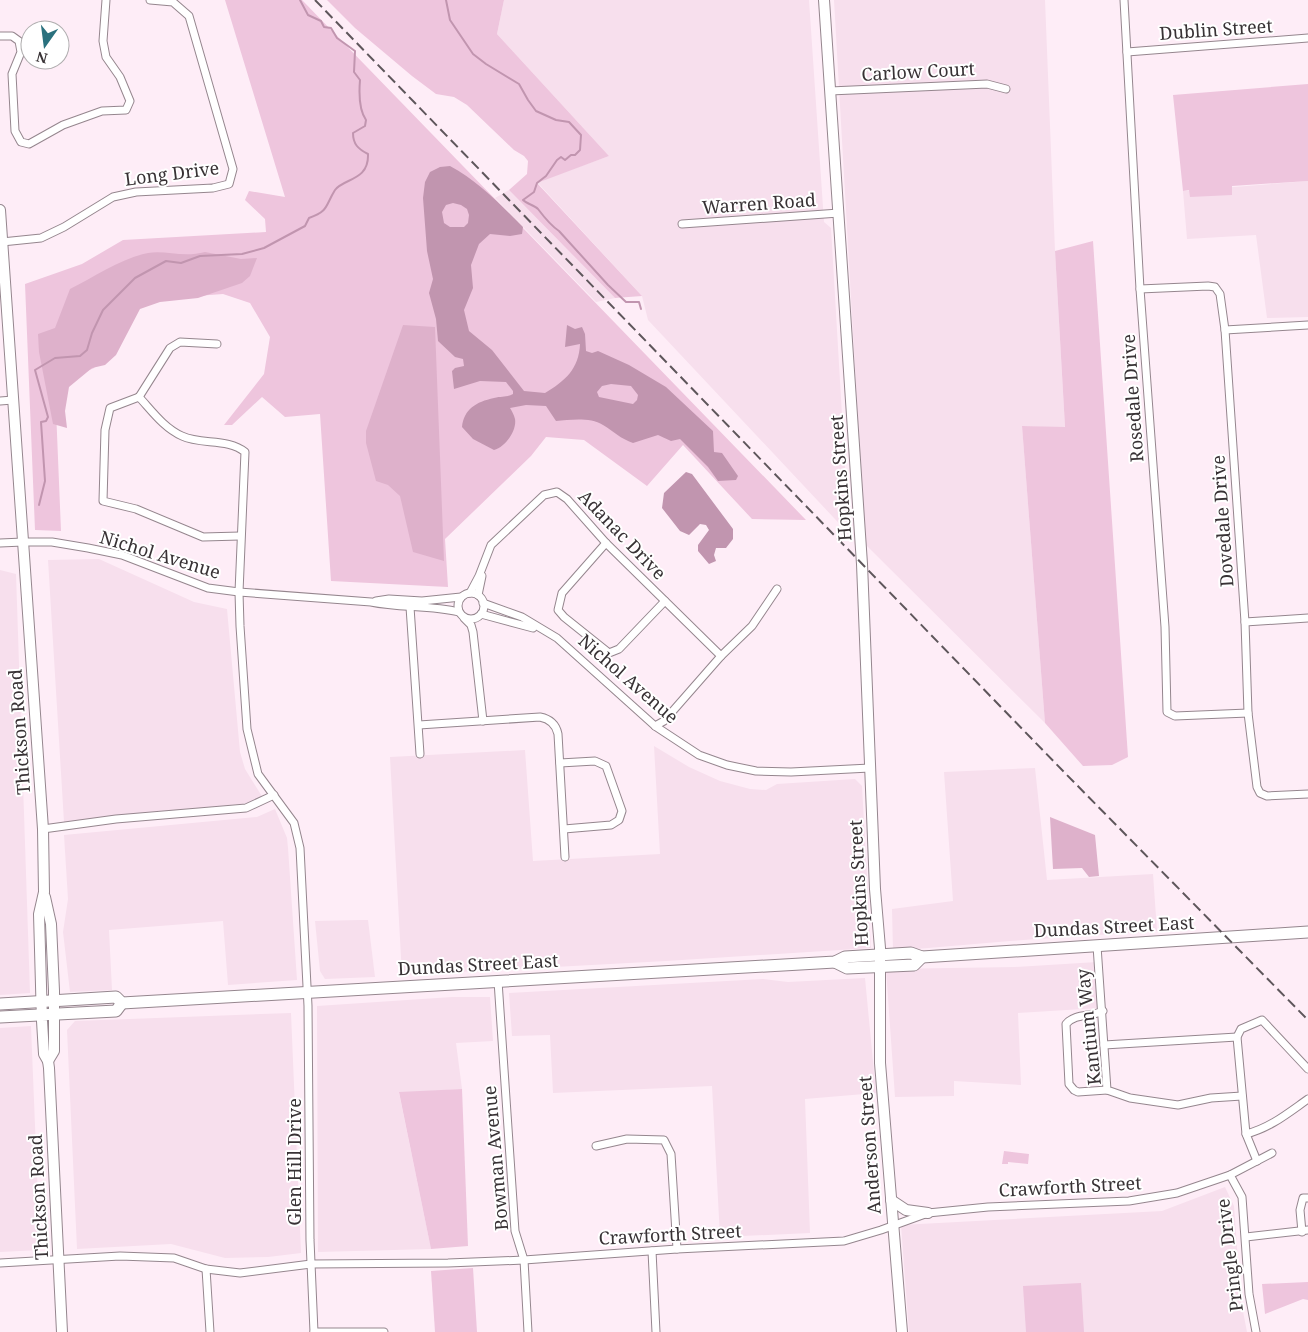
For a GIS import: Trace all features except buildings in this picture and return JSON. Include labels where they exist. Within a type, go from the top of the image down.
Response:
[{"type":"main road","name":"Hopkins Street","points":[[824,0],[862,564],[879,961]]},
{"type":"main road","name":"Thickson Road","points":[[0,210],[43,829],[44,892],[51,924],[54,1001],[48,1014],[44,1054],[48,1061],[62,1332]]},
{"type":"main road","name":"Thickson Road","points":[[44,892],[39,914],[42,1002],[48,1014]]},
{"type":"main road","name":"Dundas Street East","points":[[0,1004],[116,997],[122,1003],[835,962],[845,957],[914,965],[922,957],[1308,932]]},
{"type":"main road","name":"Anderson Street","points":[[879,961],[880,1063],[902,1332]]},
{"type":"main road","name":"Dundas Street East","points":[[0,1017],[116,1011],[122,1003]]},
{"type":"main road","points":[[891,1200],[906,1210],[928,1213]]},
{"type":"street","points":[[0,36],[12,36],[19,41],[21,52],[12,74],[15,131],[22,142],[30,144],[62,126],[94,114],[126,110],[130,101],[120,76],[106,57],[103,40],[106,0]]},
{"type":"street","name":"Long Drive","points":[[2,242],[41,238],[64,227],[113,197],[136,192],[213,188],[229,184],[233,170],[189,16],[173,2],[150,0]]},
{"type":"street","name":"Rosedale Drive","points":[[1124,0],[1140,289],[1165,627],[1166,712],[1175,716],[1248,713]]},
{"type":"street","name":"Dublin Street","points":[[1127,52],[1308,38]]},
{"type":"street","name":"Carlow Court","points":[[830,91],[987,84],[1006,89]]},
{"type":"street","name":"Warren Road","points":[[682,224],[839,213]]},
{"type":"street","name":"Dovedale Drive","points":[[1140,289],[1208,286],[1215,288],[1220,294],[1225,330],[1245,622],[1248,713],[1258,790],[1267,796],[1308,794]]},
{"type":"street","points":[[1225,330],[1308,325]]},
{"type":"street","points":[[217,344],[180,342],[170,348],[139,397],[110,408],[105,430],[103,501],[136,509],[203,537],[240,536]]},
{"type":"street","name":"Glen Hill Drive","points":[[139,397],[168,428],[183,437],[237,445],[245,452],[239,592],[247,729],[258,774],[294,823],[300,848],[307,992],[311,1264],[314,1332]]},
{"type":"street","points":[[0,402],[13,400]]},
{"type":"street","name":"Adanac Drive","points":[[474,594],[482,565],[491,545],[544,496],[557,492],[567,499],[606,543],[721,656]]},
{"type":"street","name":"Nichol Avenue","points":[[0,543],[52,542],[122,556],[208,588],[371,602],[389,606],[440,607],[458,612]]},
{"type":"street","points":[[606,543],[562,593],[558,610],[564,617],[609,653],[619,649],[665,601]]},
{"type":"street","points":[[655,726],[664,721],[721,656],[752,626],[777,589]]},
{"type":"street","points":[[473,632],[484,609],[484,603],[474,594],[462,597],[458,604],[458,612],[471,625],[473,632],[483,722]]},
{"type":"street","name":"Nichol Avenue","points":[[371,602],[389,599],[422,601],[462,597]]},
{"type":"street","name":"Nichol Avenue","points":[[484,603],[522,618],[557,638],[655,726],[699,755],[727,765],[756,771],[791,772],[870,768]]},
{"type":"street","points":[[410,607],[420,754]]},
{"type":"street","points":[[464,618],[470,620],[480,616]]},
{"type":"street","name":"Nichol Avenue","points":[[480,616],[543,631]]},
{"type":"street","points":[[1245,622],[1308,618]]},
{"type":"street","points":[[419,725],[540,717],[548,719],[554,724],[557,731],[560,763],[565,857]]},
{"type":"street","points":[[560,763],[595,761],[602,763],[608,771],[622,811],[619,820],[611,825],[564,829]]},
{"type":"street","points":[[43,829],[116,819],[246,808],[274,795]]},
{"type":"street","name":"Kantium Way","points":[[1097,946],[1107,1090],[1130,1098],[1178,1105],[1211,1098],[1242,1096]]},
{"type":"street","name":"Bowman Avenue","points":[[498,981],[515,1231],[524,1260],[528,1332]]},
{"type":"street","points":[[1103,1011],[1095,1015],[1071,1019],[1066,1024],[1066,1034],[1069,1084],[1081,1093],[1107,1090]]},
{"type":"street","points":[[1257,1161],[1246,1134],[1238,1037],[1241,1029],[1262,1020],[1308,1069]]},
{"type":"street","points":[[1104,1045],[1238,1037]]},
{"type":"street","points":[[1246,1134],[1258,1131],[1278,1121],[1308,1099]]},
{"type":"street","points":[[596,1146],[627,1139],[664,1140],[671,1154],[677,1249]]},
{"type":"street","name":"Crawforth Street","points":[[0,1263],[120,1256],[174,1258],[206,1269],[240,1273],[311,1264],[448,1263],[524,1260],[844,1240],[881,1230],[928,1213],[988,1207],[1141,1200],[1177,1193],[1230,1175],[1272,1153]]},
{"type":"street","name":"Pringle Drive","points":[[1230,1175],[1242,1197],[1249,1294],[1256,1332]]},
{"type":"street","points":[[1246,1237],[1305,1231],[1300,1210],[1303,1198],[1308,1198]]},
{"type":"street","points":[[652,1251],[656,1332]]},
{"type":"street","points":[[206,1269],[210,1332]]},
{"type":"street","points":[[314,1332],[384,1332]]},
{"type":"shaded area","points":[[225,0],[302,0],[806,520],[752,519],[683,445],[647,486],[584,440],[546,437],[531,456],[445,539],[448,587],[331,581],[320,414],[285,417],[262,397],[232,425],[224,425],[264,374],[270,337],[250,303],[223,294],[142,300],[115,334],[94,368],[55,385],[61,531],[35,530],[25,284],[82,264],[123,240],[266,232],[265,219],[245,200],[249,191],[285,197]]},
{"type":"shaded area","points":[[327,0],[504,0],[497,34],[609,156],[537,183],[642,296],[615,298],[509,190],[527,174],[528,161],[524,156],[514,150],[467,105],[454,97],[436,94],[412,76],[355,28]]},
{"type":"shaded area","points":[[504,0],[809,0],[824,222],[831,228],[849,534],[648,320],[642,296],[537,182],[609,156],[497,34]]},
{"type":"shaded area","points":[[834,0],[1045,0],[1055,251],[1065,428],[1022,426],[1045,723],[865,544]]},
{"type":"shaded area","points":[[1308,84],[1308,181],[1232,186],[1232,195],[1190,197],[1189,190],[1183,191],[1173,95]]},
{"type":"shaded area","points":[[450,166],[470,179],[489,194],[523,227],[522,234],[510,236],[490,234],[479,244],[471,265],[473,288],[464,310],[469,331],[492,350],[524,391],[545,393],[565,379],[577,361],[580,344],[565,347],[567,325],[575,329],[582,327],[585,334],[586,351],[592,353],[598,351],[629,365],[666,387],[713,431],[714,452],[722,453],[738,476],[736,480],[718,481],[708,467],[680,439],[671,441],[658,435],[633,443],[598,422],[580,420],[556,421],[546,406],[526,405],[510,408],[515,419],[514,428],[502,446],[494,450],[473,439],[462,427],[468,411],[476,404],[513,394],[513,391],[506,382],[480,381],[454,389],[452,371],[455,368],[464,366],[463,359],[455,357],[438,341],[436,319],[429,293],[433,279],[427,251],[423,198],[425,182],[430,172],[440,167]],"holes":[[[453,203],[467,209],[469,215],[468,223],[464,227],[450,227],[444,223],[442,212],[446,205]],[[611,384],[631,386],[638,395],[637,400],[633,404],[599,397],[597,392],[602,386]]]},
{"type":"shaded area","points":[[1308,181],[1308,317],[1267,318],[1256,235],[1187,239],[1183,191]]},
{"type":"shaded area","points":[[509,190],[615,298],[596,302],[495,198]]},
{"type":"shaded area","points":[[1093,241],[1128,757],[1112,765],[1083,766],[1045,723],[1022,426],[1065,427],[1055,251]]},
{"type":"shaded area","points":[[155,252],[197,254],[205,252],[241,259],[257,258],[250,276],[242,283],[198,298],[160,302],[140,309],[116,355],[105,365],[92,368],[69,387],[65,411],[67,428],[53,424],[39,352],[38,334],[55,328],[70,289],[118,263],[138,255]]},
{"type":"shaded area","points":[[403,325],[435,327],[444,561],[413,552],[400,496],[388,485],[376,481],[366,443],[366,431]]},
{"type":"shaded area","points":[[686,472],[692,474],[733,529],[733,539],[726,548],[716,548],[714,555],[716,561],[709,564],[698,551],[698,545],[709,530],[706,525],[700,524],[689,535],[680,531],[662,508],[664,493]]},
{"type":"shaded area","points":[[99,559],[194,602],[227,609],[240,752],[245,769],[263,798],[249,803],[64,822],[48,560]]},
{"type":"shaded area","points":[[0,570],[16,574],[30,993],[0,995]]},
{"type":"shaded area","points":[[654,746],[689,767],[720,781],[750,789],[766,790],[777,784],[855,779],[862,786],[871,948],[402,975],[390,757],[525,750],[533,861],[660,854]]},
{"type":"shaded area","points":[[1035,768],[1047,880],[1153,874],[1157,931],[893,951],[892,909],[953,901],[944,772]]},
{"type":"shaded area","points":[[275,809],[287,838],[297,980],[228,985],[223,921],[109,930],[112,990],[70,992],[63,932],[68,899],[64,835],[257,817]]},
{"type":"shaded area","points":[[1050,817],[1095,835],[1099,876],[1089,877],[1082,868],[1053,869]]},
{"type":"shaded area","points":[[368,920],[375,977],[325,979],[320,971],[315,921]]},
{"type":"shaded area","points":[[1097,962],[1099,1008],[1018,1013],[1021,1085],[954,1081],[954,1096],[895,1097],[886,969],[1015,967]]},
{"type":"shaded area","points":[[865,978],[876,1093],[805,1099],[810,1233],[720,1237],[712,1086],[553,1093],[550,1035],[512,1036],[509,993],[763,979],[788,982]]},
{"type":"shaded area","points":[[452,997],[490,997],[493,1041],[456,1043],[462,1089],[399,1093],[431,1249],[318,1252],[317,1006]]},
{"type":"shaded area","points":[[291,1013],[301,1253],[268,1257],[225,1258],[171,1244],[77,1249],[67,1030],[75,1021]]},
{"type":"shaded area","points":[[31,1026],[40,1250],[0,1252],[0,1028]]},
{"type":"shaded area","points":[[462,1089],[468,1246],[431,1249],[399,1092]]},
{"type":"shaded area","points":[[1004,1151],[1029,1154],[1028,1164],[1008,1162],[1008,1164],[1002,1164]]},
{"type":"shaded area","points":[[1225,1187],[1234,1206],[1241,1301],[1247,1332],[909,1332],[901,1225],[1162,1211]]},
{"type":"shaded area","points":[[473,1268],[477,1332],[435,1332],[431,1271]]},
{"type":"shaded area","points":[[1308,1282],[1308,1300],[1303,1299],[1265,1314],[1262,1284]]},
{"type":"shaded area","points":[[1081,1283],[1084,1332],[1026,1332],[1023,1286]]},
{"type":"waterway","points":[[39,505],[45,481],[41,422],[46,421],[48,417],[35,370],[55,358],[80,356],[87,350],[92,333],[103,310],[135,278],[166,261],[181,263],[200,256],[242,254],[264,248],[305,226],[309,218],[320,213],[326,207],[339,186],[355,178],[365,169],[368,154],[357,146],[353,137],[353,133],[365,126],[366,120],[361,106],[360,80],[354,72],[355,51],[337,38],[331,28],[324,27],[321,21],[308,15],[300,0]]},
{"type":"waterway","points":[[446,0],[450,20],[473,54],[519,84],[536,111],[556,120],[569,122],[581,135],[580,150],[565,160],[561,157],[557,160],[546,176],[537,183],[534,192],[523,200],[535,206],[547,221],[559,231],[626,302],[639,302],[641,309]]},
{"type":"railway","points":[[315,0],[1064,772],[1308,1020]]}]
